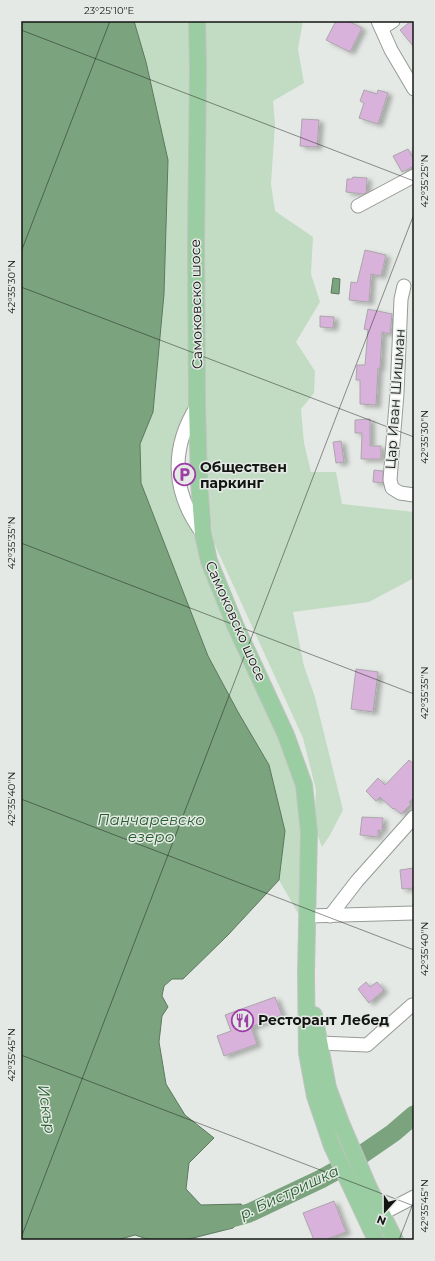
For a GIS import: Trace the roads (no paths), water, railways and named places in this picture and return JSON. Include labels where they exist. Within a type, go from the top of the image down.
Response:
[{"type":"main road","name":"Самоковско шосе","points":[[197,21],[197,406],[199,481],[203,534],[209,561],[235,625],[286,735],[304,786],[309,832],[306,974],[307,1053],[315,1096],[332,1146],[354,1196],[376,1240]]},
{"type":"main road","name":"Самоковско шосе","points":[[306,974],[328,1088],[341,1123],[369,1188],[395,1240]]},
{"type":"street","points":[[384,23],[391,50],[414,89]]},
{"type":"street","points":[[358,206],[414,176]]},
{"type":"street","name":"Цар Иван Шишман","points":[[404,286],[401,299],[397,393],[390,480],[392,488],[400,493],[414,495]]},
{"type":"street","points":[[330,916],[356,881],[414,817]]},
{"type":"street","points":[[308,916],[414,913]]},
{"type":"street","points":[[320,1044],[367,1045],[412,1005]]},
{"type":"street","points":[[381,1214],[414,1197]]},
{"type":"water","name":"Панчаревско езеро","points":[[21,21],[134,21],[146,62],[168,160],[164,294],[153,412],[140,444],[141,483],[208,656],[269,765],[285,831],[279,880],[228,935],[183,979],[172,979],[164,986],[162,996],[168,1007],[162,1016],[159,1042],[166,1084],[185,1115],[214,1138],[189,1163],[186,1189],[201,1205],[241,1204],[249,1213],[233,1228],[185,1240],[150,1240],[135,1235],[117,1240],[21,1240]]},
{"type":"water","points":[[333,278],[340,279],[339,294],[331,293]]},
{"type":"waterway","name":"р. Бистришка","points":[[224,1220],[249,1213],[321,1179],[348,1164],[393,1133],[414,1115]]},
{"type":"place","name":"Обществен паркинг","points":[[184,475]]},
{"type":"place","name":"Ресторант Лебед","points":[[242,1020]]},
{"type":"water label","name":"Искър","points":[[47,1109]]}]
